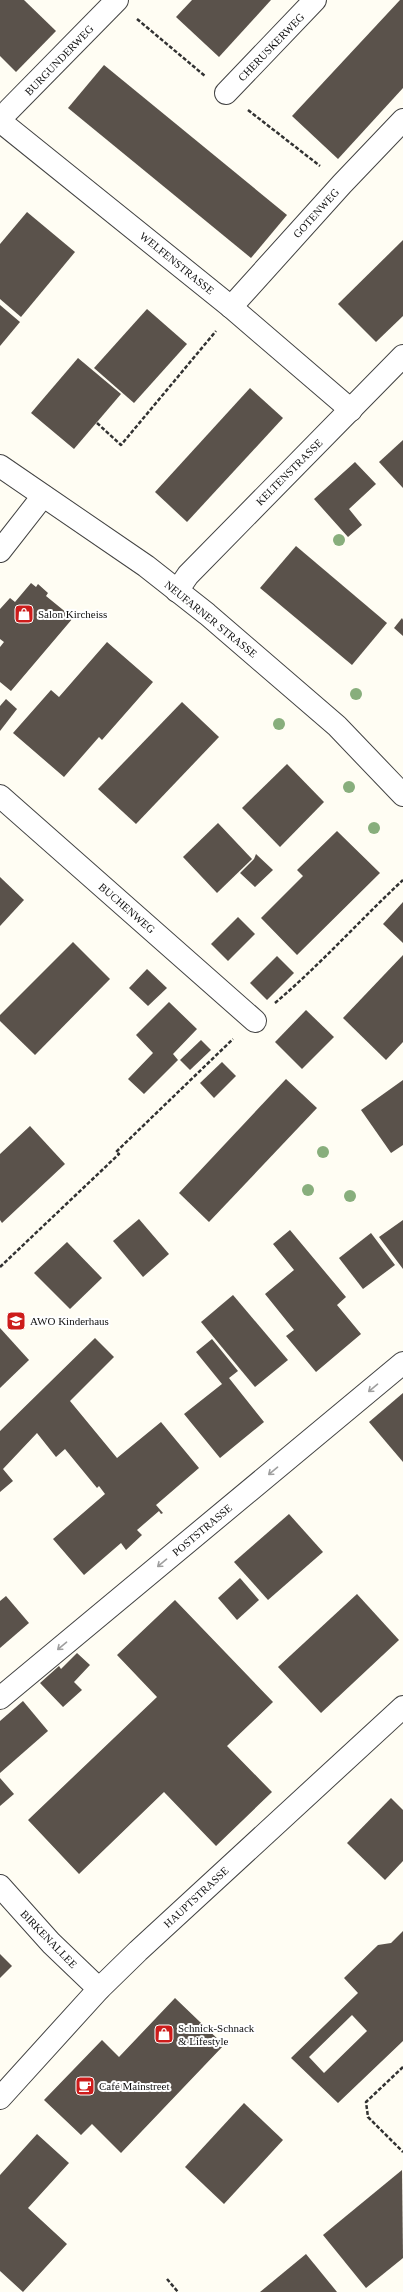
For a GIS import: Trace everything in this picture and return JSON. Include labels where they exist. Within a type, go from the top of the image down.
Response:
[{"type":"street","name":"BURGUNDERWEG","points":[[0,120],[117,0]]},
{"type":"street","name":"CHERUSKERWEG","points":[[226,93],[315,0]]},
{"type":"street","name":"WELFENSTRASSE","points":[[0,120],[231,307],[351,410]]},
{"type":"street","name":"GOTENWEG","points":[[231,307],[342,184],[403,120]]},
{"type":"street","name":"KELTENSTRASSE","points":[[177,591],[188,575],[403,356]]},
{"type":"street","name":"NEUFARNER STRASSE","points":[[0,466],[146,566],[177,591],[337,726],[403,795]]},
{"type":"street","points":[[0,551],[43,496]]},
{"type":"street","name":"BUCHENWEG","points":[[0,796],[255,1021]]},
{"type":"street","name":"POSTSTRASSE","points":[[0,1698],[403,1363]]},
{"type":"street","name":"HAUPTSTRASSE","points":[[0,2098],[99,1989],[138,1951],[403,1707]]},
{"type":"street","name":"BIRKENALLEE","points":[[0,1886],[51,1943],[99,1989]]},
{"type":"path","points":[[96,423],[121,445],[220,326]]},
{"type":"path","points":[[0,1267],[118,1154],[116,1152],[255,1021],[304,979],[370,911],[403,880]]},
{"type":"path","points":[[403,2066],[366,2102],[368,2117],[403,2152]]},
{"type":"path","points":[[167,2279],[178,2292]]},
{"type":"building","points":[[0,0],[24,0],[56,31],[16,72],[0,56]]},
{"type":"building","points":[[192,0],[271,0],[219,57],[176,17]]},
{"type":"building","points":[[400,0],[403,0],[403,88],[338,159],[292,116]]},
{"type":"building","points":[[104,65],[287,215],[251,258],[68,108]]},
{"type":"building","points":[[27,212],[75,252],[21,317],[0,299],[0,244]]},
{"type":"building","points":[[403,240],[403,316],[376,342],[338,304]]},
{"type":"building","points":[[0,305],[20,322],[0,346]]},
{"type":"building","points":[[147,309],[187,344],[134,403],[94,368]]},
{"type":"building","points":[[78,358],[121,394],[74,449],[31,413]]},
{"type":"building","points":[[250,388],[283,418],[187,522],[155,492]]},
{"type":"building","points":[[403,440],[403,488],[379,462]]},
{"type":"building","points":[[355,462],[376,484],[349,509],[362,525],[348,537],[314,499]]},
{"type":"building","points":[[296,546],[387,623],[352,665],[260,588]]},
{"type":"building","points":[[31,583],[36,587],[38,584],[48,593],[46,596],[73,618],[11,691],[0,682],[0,647],[4,642],[0,639],[0,609],[10,598],[15,602]]},
{"type":"building","points":[[402,618],[403,620],[403,636],[394,628]]},
{"type":"building","points":[[107,642],[153,682],[102,740],[99,737],[64,777],[13,733],[51,690],[59,697]]},
{"type":"building","points":[[6,699],[17,709],[0,731],[0,706]]},
{"type":"building","points":[[182,702],[219,737],[136,824],[98,789]]},
{"type":"building","points":[[287,764],[324,802],[280,847],[242,808]]},
{"type":"building","points":[[218,823],[252,859],[217,893],[183,857]]},
{"type":"building","points":[[337,831],[380,873],[297,955],[261,918],[303,876],[297,870]]},
{"type":"building","points":[[256,854],[273,870],[255,887],[240,873],[254,859]]},
{"type":"building","points":[[0,877],[24,900],[0,926]]},
{"type":"building","points":[[403,902],[403,943],[383,924]]},
{"type":"building","points":[[238,917],[255,934],[228,961],[211,944]]},
{"type":"building","points":[[73,942],[110,979],[35,1055],[0,1021],[0,1015]]},
{"type":"building","points":[[403,955],[403,1042],[386,1060],[343,1018]]},
{"type":"building","points":[[277,956],[294,973],[267,1000],[250,983]]},
{"type":"building","points":[[147,969],[167,988],[148,1006],[129,988]]},
{"type":"building","points":[[169,1002],[197,1029],[173,1054],[178,1060],[144,1094],[128,1079],[153,1053],[136,1035]]},
{"type":"building","points":[[306,1010],[334,1037],[302,1069],[275,1042]]},
{"type":"building","points":[[201,1040],[211,1050],[190,1070],[180,1060]]},
{"type":"building","points":[[222,1062],[236,1076],[214,1098],[200,1083]]},
{"type":"building","points":[[286,1079],[317,1108],[209,1222],[179,1193]]},
{"type":"building","points":[[403,1080],[403,1145],[391,1153],[361,1110]]},
{"type":"building","points":[[30,1126],[65,1164],[2,1223],[0,1220],[0,1154]]},
{"type":"building","points":[[139,1219],[169,1254],[143,1277],[113,1241]]},
{"type":"building","points":[[403,1220],[403,1269],[379,1237]]},
{"type":"building","points":[[290,1230],[346,1297],[337,1305],[361,1334],[316,1372],[286,1336],[294,1330],[265,1294],[294,1270],[273,1244]]},
{"type":"building","points":[[371,1233],[395,1265],[363,1289],[339,1258]]},
{"type":"building","points":[[67,1242],[102,1278],[70,1309],[34,1273]]},
{"type":"building","points":[[233,1295],[288,1360],[255,1387],[201,1322]]},
{"type":"building","points":[[0,1328],[29,1360],[0,1388]]},
{"type":"building","points":[[95,1338],[114,1357],[70,1401],[117,1458],[161,1422],[199,1468],[156,1505],[163,1513],[161,1514],[159,1511],[137,1530],[142,1535],[126,1550],[121,1543],[84,1575],[53,1539],[105,1494],[99,1486],[97,1488],[65,1449],[56,1457],[37,1433],[3,1469],[13,1481],[0,1492],[0,1431]]},
{"type":"building","points":[[212,1339],[238,1371],[229,1378],[264,1422],[220,1458],[184,1414],[222,1384],[196,1352]]},
{"type":"building","points":[[403,1393],[403,1462],[369,1422]]},
{"type":"building","points":[[289,1514],[323,1552],[268,1600],[234,1562]]},
{"type":"building","points":[[240,1578],[259,1600],[237,1620],[218,1598]]},
{"type":"building","points":[[357,1594],[399,1640],[321,1713],[278,1667]]},
{"type":"building","points":[[6,1596],[29,1623],[0,1648],[0,1601]]},
{"type":"building","points":[[175,1600],[273,1702],[227,1746],[272,1792],[216,1846],[164,1792],[79,1874],[28,1820],[157,1697],[117,1655]]},
{"type":"building","points":[[77,1653],[90,1665],[74,1682],[82,1690],[63,1707],[40,1683],[59,1666],[61,1669]]},
{"type":"building","points":[[23,1701],[48,1731],[0,1773],[0,1721]]},
{"type":"building","points":[[0,1778],[14,1794],[0,1806]]},
{"type":"building","points":[[391,1798],[403,1810],[403,1861],[385,1880],[347,1843]]},
{"type":"building","points":[[403,1931],[403,2041],[338,2103],[291,2058],[358,1993],[344,1978],[378,1945],[391,1943]],"holes":[[[352,2015],[367,2031],[324,2073],[309,2057]]]},
{"type":"building","points":[[0,1954],[12,1966],[0,1978]]},
{"type":"building","points":[[175,1998],[224,2045],[121,2153],[92,2124],[81,2135],[44,2100],[102,2040],[119,2057]]},
{"type":"building","points":[[244,2103],[283,2140],[224,2204],[185,2167]]},
{"type":"building","points":[[37,2134],[69,2163],[28,2208],[67,2244],[23,2292],[0,2271],[0,2175]]},
{"type":"building","points":[[402,2170],[403,2258],[366,2288],[323,2235]]},
{"type":"building","points":[[306,2254],[337,2292],[260,2292]]},
{"type":"place","name":"Salon Kircheiss","points":[[24,614]]},
{"type":"place","name":"AWO Kinderhaus","points":[[16,1321]]},
{"type":"place","name":"Schnick-Schnack & Lifestyle","points":[[164,2034]]},
{"type":"place","name":"Café Mainstreet","points":[[85,2086]]}]
